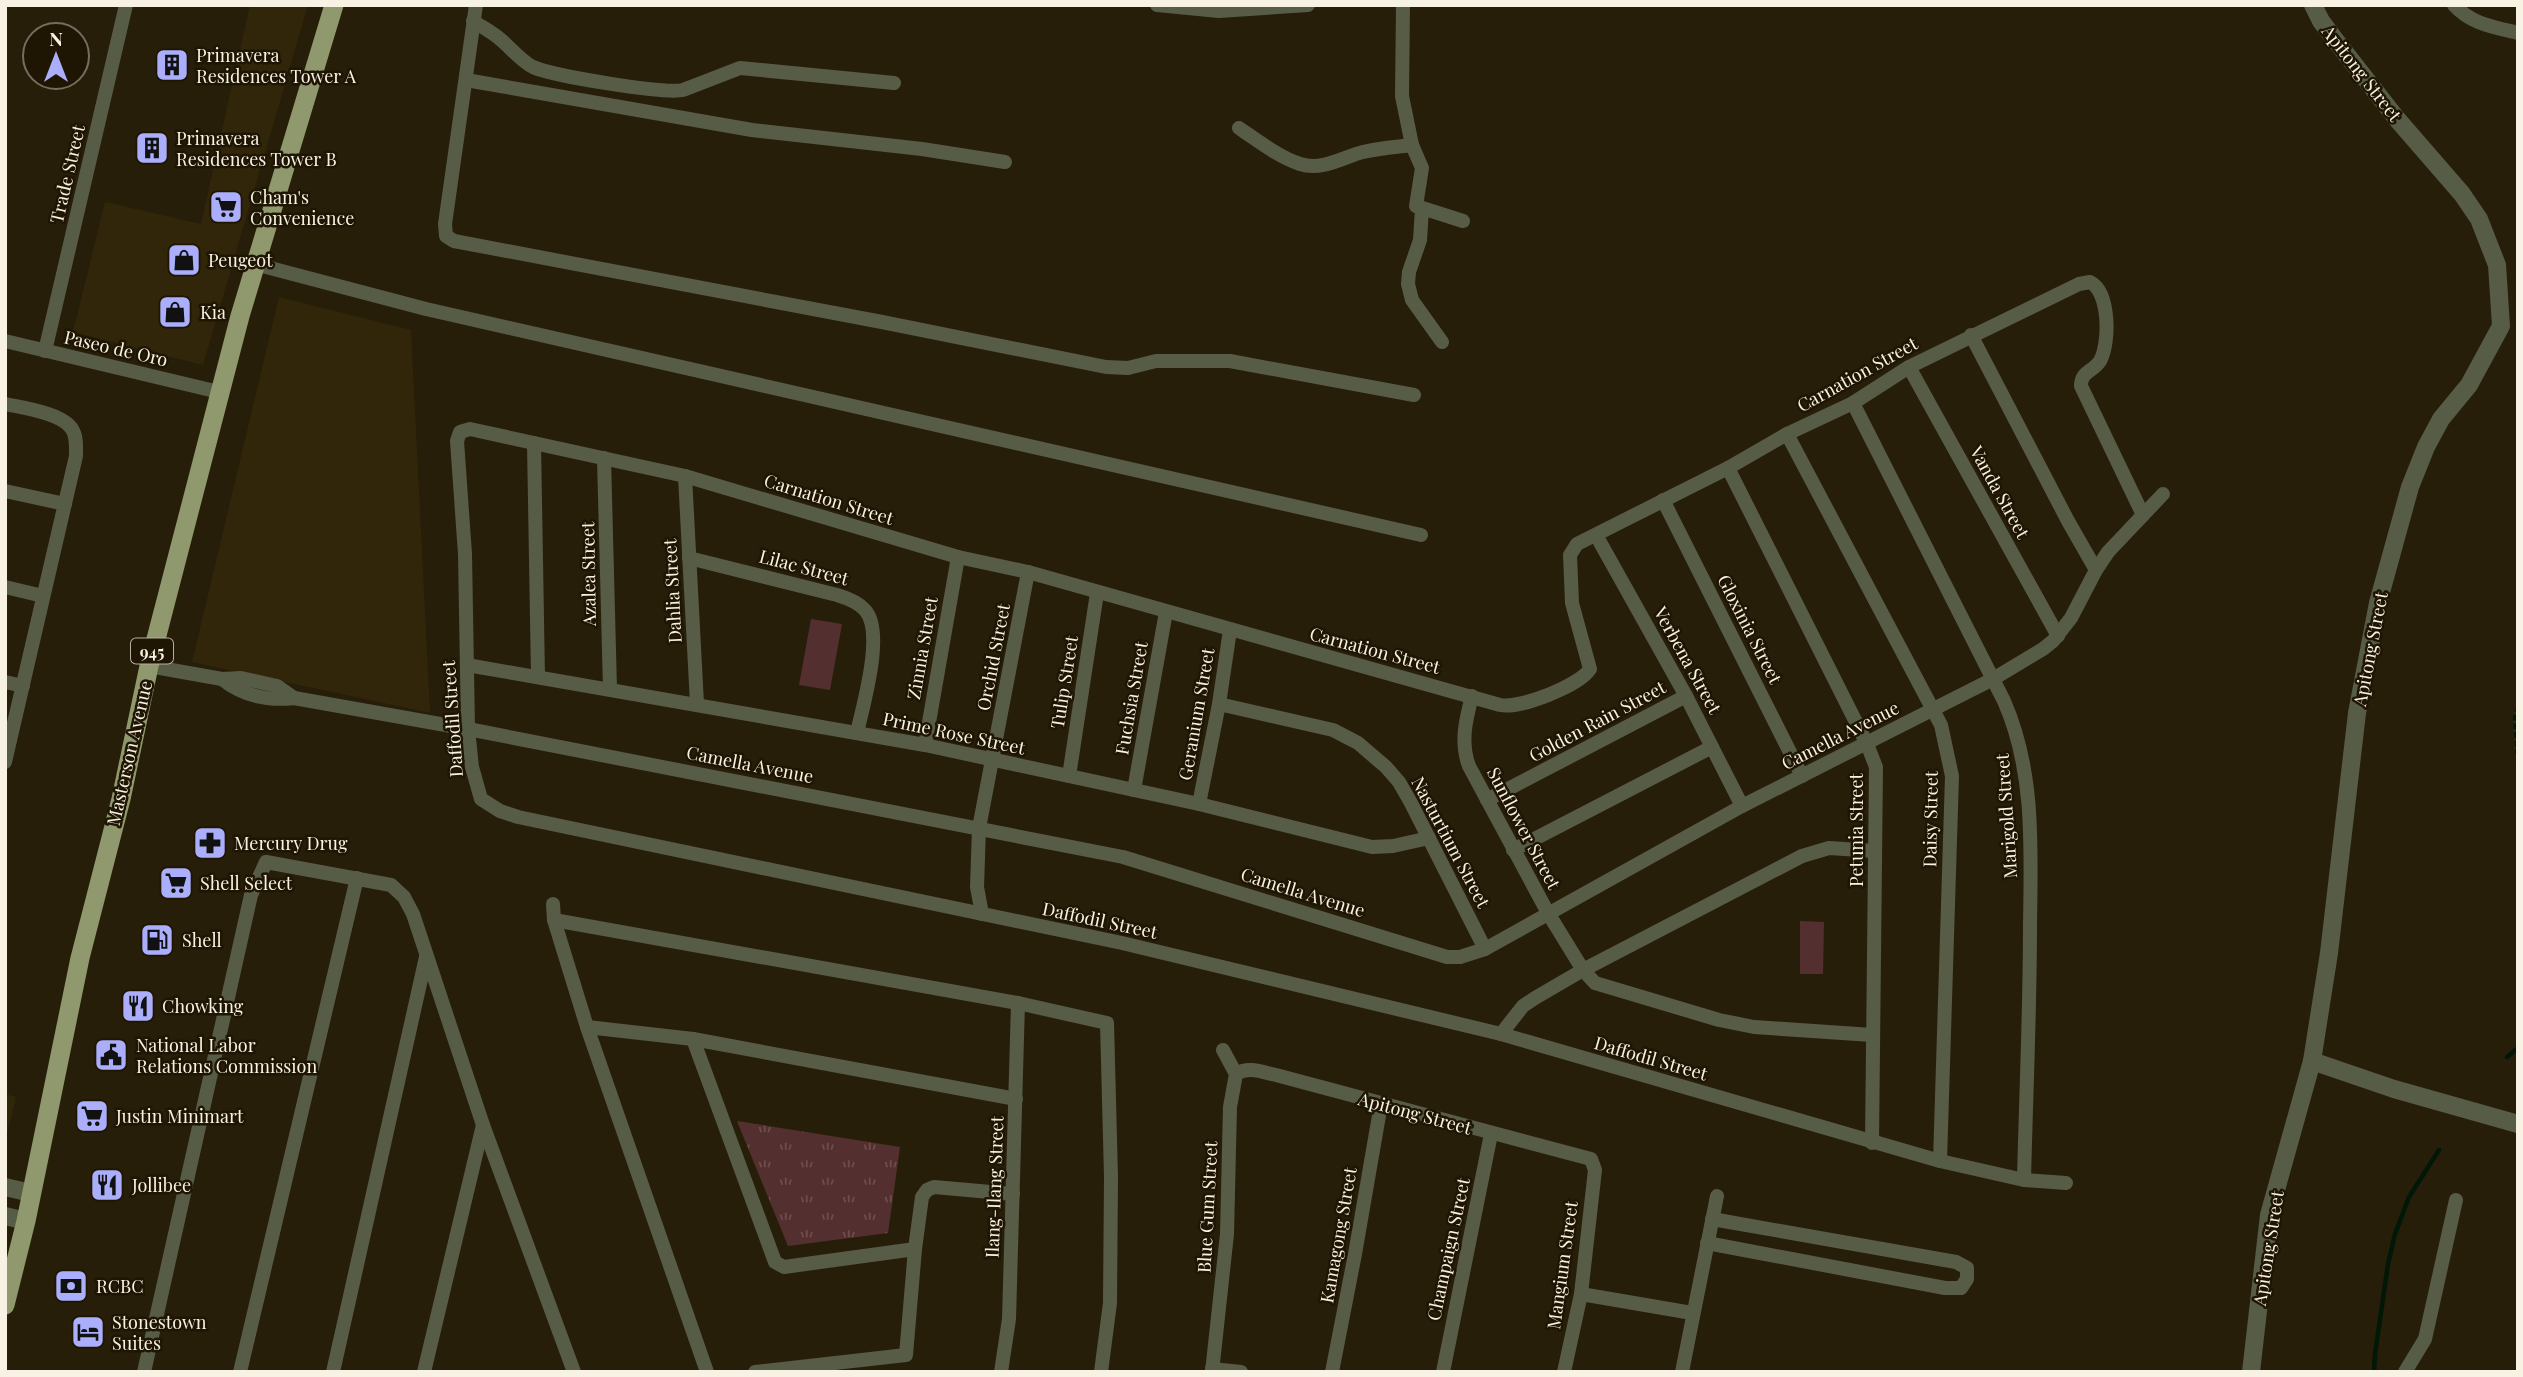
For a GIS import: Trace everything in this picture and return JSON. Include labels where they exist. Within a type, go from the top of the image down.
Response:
[{"type":"main road","name":"Masterson Avenue","points":[[5,1305],[32,1193],[79,958],[123,788],[149,666],[219,392],[334,5]]},
{"type":"street","name":"Trade Street","points":[[45,351],[127,5]]},
{"type":"street","points":[[476,5],[445,225],[446,236],[454,241],[1106,367],[1128,368],[1156,361],[1230,361],[1414,395]]},
{"type":"street","points":[[1160,5],[1219,11],[1308,5]]},
{"type":"street","points":[[1403,5],[1402,96],[1412,145],[1422,168],[1416,206],[1464,221]]},
{"type":"street","name":"Apitong Street","points":[[2251,1372],[2269,1215],[2312,1060],[2329,953],[2357,713],[2378,603],[2410,487],[2426,447],[2441,419],[2469,385],[2501,326],[2497,265],[2479,219],[2462,194],[2336,41],[2313,5]]},
{"type":"street","points":[[2454,5],[2469,18],[2480,23],[2518,33]]},
{"type":"street","points":[[473,21],[532,66],[554,73],[674,92],[740,68],[894,83]]},
{"type":"street","points":[[466,80],[752,130],[922,149],[1005,162]]},
{"type":"street","points":[[1239,128],[1300,164],[1313,166],[1337,162],[1361,153],[1412,145]]},
{"type":"street","points":[[1422,209],[1420,240],[1409,272],[1408,284],[1412,300],[1442,342]]},
{"type":"street","points":[[255,264],[426,309],[1421,535]]},
{"type":"street","name":"Carnation Street","points":[[460,432],[470,429],[685,476],[958,557],[1028,572],[1500,705],[1514,706],[1551,694],[1588,673],[1590,664],[1572,603],[1570,558],[1571,551],[1577,544],[1728,468],[1787,434],[1853,403],[1909,367],[1971,335],[2078,284],[2090,282],[2099,289],[2103,299],[2106,330],[2101,359],[2085,372],[2081,386],[2143,515]]},
{"type":"street","points":[[1971,335],[2096,570]]},
{"type":"street","name":"Paseo de Oro","points":[[5,341],[219,392]]},
{"type":"street","name":"Vanda Street","points":[[1909,367],[2058,636]]},
{"type":"street","name":"Marigold Street","points":[[1853,403],[1993,679],[2015,727],[2023,757],[2031,861],[2024,1180]]},
{"type":"street","points":[[5,404],[63,420],[72,429],[76,442],[76,456],[5,762]]},
{"type":"street","name":"Daffodil Street","points":[[460,432],[457,441],[465,554],[468,729],[477,789],[481,799],[500,811],[518,817],[1122,943],[1500,1034],[1940,1161],[2024,1180],[2066,1183]]},
{"type":"street","name":"Daisy Street","points":[[1787,434],[1933,710],[1947,743],[1952,776],[1940,1161]]},
{"type":"street","points":[[534,443],[538,677]]},
{"type":"street","name":"Azalea Street","points":[[604,458],[610,689]]},
{"type":"street","name":"Petunia Street","points":[[1728,468],[1874,759],[1877,776],[1872,1143]]},
{"type":"street","name":"Dahlia Street","points":[[685,476],[697,704]]},
{"type":"street","points":[[5,491],[65,504]]},
{"type":"street","name":"Camella Avenue","points":[[149,666],[222,679],[238,692],[274,700],[294,698],[468,729],[1123,856],[1447,957],[1460,957],[1485,949],[1742,806],[1993,679],[2043,649],[2058,636],[2071,618],[2108,552],[2163,494]]},
{"type":"street","name":"Gloxinia Street","points":[[1663,500],[1802,776]]},
{"type":"street","name":"Verbena Street","points":[[1596,535],[1686,695],[1742,806]]},
{"type":"street","name":"Zinnia Street","points":[[925,746],[958,557]]},
{"type":"street","name":"Lilac Street","points":[[689,558],[837,594],[852,600],[866,611],[872,623],[873,651],[858,733]]},
{"type":"street","name":"Orchid Street","points":[[982,914],[977,887],[979,828],[1028,572]]},
{"type":"street","points":[[5,587],[44,596]]},
{"type":"street","name":"Tulip Street","points":[[1069,776],[1097,593]]},
{"type":"street","name":"Fuchsia Street","points":[[1134,790],[1166,612]]},
{"type":"street","name":"Geranium Street","points":[[1199,804],[1219,704],[1230,630]]},
{"type":"street","name":"Prime Rose Street","points":[[467,665],[925,746],[1199,804],[1372,847],[1394,846],[1429,838]]},
{"type":"street","points":[[5,682],[23,686]]},
{"type":"street","name":"Golden Rain Street","points":[[1487,800],[1686,695]]},
{"type":"street","name":"Sunflower Street","points":[[1472,696],[1465,725],[1466,757],[1548,913],[1583,970]]},
{"type":"street","name":"Nasturtium Street","points":[[1219,704],[1333,730],[1358,744],[1386,767],[1399,782],[1485,949]]},
{"type":"street","points":[[1513,849],[1712,747]]},
{"type":"street","points":[[1500,1034],[1523,1006],[1583,970],[1802,856],[1829,848],[1875,851]]},
{"type":"street","points":[[144,1372],[251,895],[266,862],[391,885],[404,897],[413,914],[484,1125],[574,1372]]},
{"type":"street","points":[[240,1372],[357,878]]},
{"type":"street","points":[[552,904],[554,920],[587,1027],[707,1372]]},
{"type":"street","points":[[554,920],[1018,1003],[1107,1023],[1111,1177],[1110,1303],[1101,1372]]},
{"type":"street","points":[[333,1372],[427,954]]},
{"type":"street","points":[[1583,970],[1595,983],[1730,1022],[1785,1031],[1872,1035]]},
{"type":"street","name":"Ilang-Ilang Street","points":[[1001,1372],[1009,1319],[1018,1003]]},
{"type":"street","points":[[587,1027],[693,1039],[1016,1099]]},
{"type":"street","points":[[693,1039],[775,1262],[784,1267],[915,1249]]},
{"type":"street","points":[[1223,1050],[1236,1074]]},
{"type":"street","points":[[2312,1060],[2395,1089],[2518,1124]]},
{"type":"street","name":"Apitong Street","points":[[1236,1074],[1249,1070],[1276,1075],[1491,1134],[1588,1157],[1594,1163]]},
{"type":"street","name":"Blue Gum Street","points":[[1212,1370],[1227,1234],[1230,1107],[1236,1074]]},
{"type":"street","name":"Kamagong Street","points":[[1332,1372],[1381,1104]]},
{"type":"street","points":[[424,1372],[484,1125]]},
{"type":"street","name":"Champaign Street","points":[[1443,1372],[1491,1134]]},
{"type":"street","name":"Mangium Street","points":[[1564,1372],[1581,1294],[1594,1163]]},
{"type":"street","points":[[5,1187],[32,1193]]},
{"type":"street","points":[[755,1372],[906,1355],[915,1249],[922,1198],[927,1190],[934,1187],[1013,1194]]},
{"type":"street","points":[[1682,1372],[1717,1196]]},
{"type":"street","points":[[2405,1372],[2425,1339],[2456,1200]]},
{"type":"street","points":[[5,1216],[26,1221]]},
{"type":"street","points":[[1707,1243],[1945,1288],[1961,1288],[1967,1279],[1967,1268],[1956,1262],[1712,1219]]},
{"type":"street","points":[[1581,1294],[1692,1313]]},
{"type":"street","points":[[1212,1370],[1241,1372]]},
{"type":"shaded area","points":[[250,5],[308,5],[203,365],[73,332],[105,202],[201,224]]},
{"type":"shaded area","points":[[279,297],[411,330],[430,713],[192,662]]},
{"type":"shaded area","points":[[2518,702],[2518,797],[2513,716]]},
{"type":"shaded area","points":[[5,1094],[16,1097],[5,1142]]},
{"type":"green space","points":[[811,619],[842,624],[830,690],[799,685]]},
{"type":"green space","points":[[1800,921],[1824,922],[1823,974],[1800,974]]},
{"type":"green space","points":[[737,1121],[900,1147],[888,1233],[788,1246]]},
{"type":"waterway","points":[[2507,1057],[2518,1048]]},
{"type":"waterway","points":[[2374,1372],[2388,1264],[2395,1234],[2409,1197],[2439,1150]]},
{"type":"place","name":"Primavera Residences Tower A","points":[[172,65]]},
{"type":"place","name":"Primavera Residences Tower B","points":[[152,148]]},
{"type":"place","name":"Cham's Convenience","points":[[226,207]]},
{"type":"place","name":"Peugeot","points":[[184,260]]},
{"type":"place","name":"Kia","points":[[175,312]]},
{"type":"place","name":"Mercury Drug","points":[[210,843]]},
{"type":"place","name":"Shell Select","points":[[176,883]]},
{"type":"place","name":"Shell","points":[[157,940]]},
{"type":"place","name":"Chowking","points":[[138,1006]]},
{"type":"place","name":"National Labor Relations Commission","points":[[111,1055]]},
{"type":"place","name":"Justin Minimart","points":[[92,1116]]},
{"type":"place","name":"Jollibee","points":[[107,1185]]},
{"type":"place","name":"RCBC","points":[[71,1286]]},
{"type":"place","name":"Stonestown Suites","points":[[88,1332]]}]
